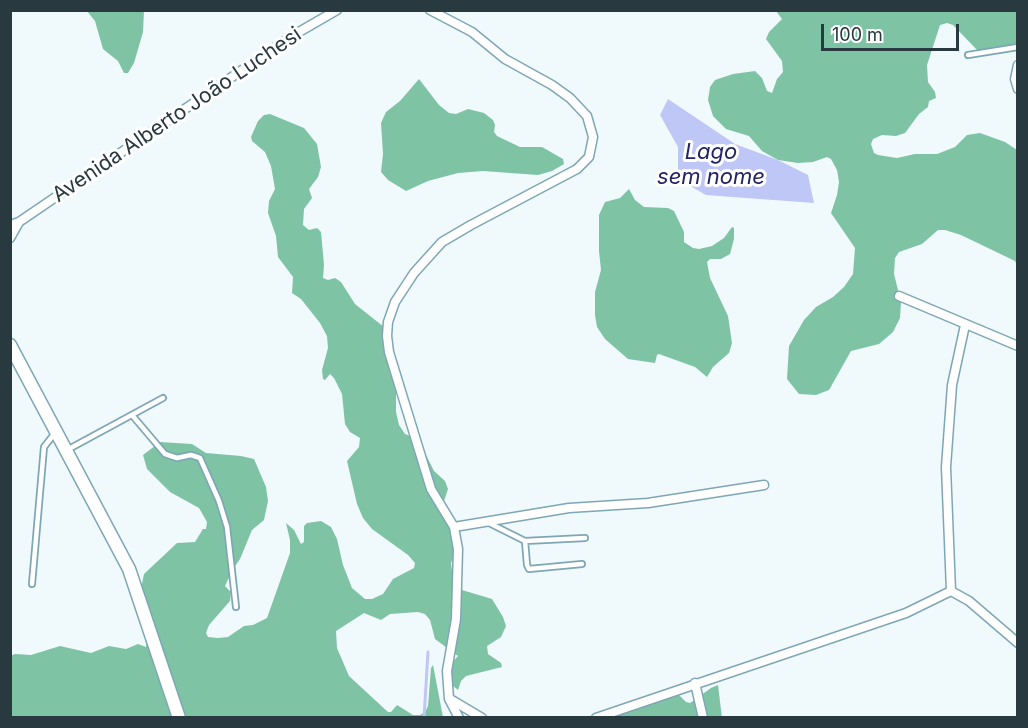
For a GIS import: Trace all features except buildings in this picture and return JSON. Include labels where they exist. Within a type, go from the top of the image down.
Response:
[{"type":"main road","points":[[10,345],[129,569],[179,717]]},
{"type":"street","name":"Avenida Alberto João Luchesi","points":[[15,223],[292,36],[337,10]]},
{"type":"street","points":[[430,10],[472,32],[505,59],[552,85],[570,98],[587,116],[593,137],[589,157],[578,169],[442,242],[414,273],[395,302],[388,322],[389,352],[431,489],[454,528],[458,549],[456,619],[447,671],[449,699],[459,717]]},
{"type":"street","points":[[1017,65],[1015,79],[1017,89]]},
{"type":"street","points":[[10,238],[15,223]]},
{"type":"street","points":[[899,296],[1017,346]]},
{"type":"street","points":[[951,591],[946,467],[952,385],[965,325]]},
{"type":"street","points":[[454,528],[569,508],[648,503],[764,485]]},
{"type":"street","points":[[951,591],[969,601],[1017,643]]},
{"type":"street","points":[[596,717],[906,613],[951,591]]},
{"type":"street","points":[[695,683],[703,717]]},
{"type":"street","points":[[449,699],[482,717]]},
{"type":"lane","points":[[968,55],[1017,46]]},
{"type":"lane","points":[[67,450],[163,398]]},
{"type":"lane","points":[[132,415],[165,454],[177,458],[191,455],[200,458],[226,520],[236,607]]},
{"type":"lane","points":[[32,584],[44,447],[57,431]]},
{"type":"lane","points":[[487,521],[525,541],[585,538]]},
{"type":"lane","points":[[525,541],[529,569],[582,564]]},
{"type":"green space","points":[[87,11],[144,11],[143,32],[134,63],[128,73],[124,73],[118,61],[103,49],[95,21]]},
{"type":"green space","points":[[776,11],[1017,11],[1017,45],[1002,53],[989,55],[980,53],[953,25],[947,23],[940,25],[927,65],[928,82],[936,98],[929,101],[928,107],[919,114],[905,133],[896,136],[882,135],[873,139],[871,144],[874,153],[897,158],[915,154],[937,154],[955,147],[967,135],[980,133],[1005,142],[1017,150],[1017,265],[1015,261],[961,235],[945,230],[938,230],[922,244],[899,252],[895,258],[894,274],[901,302],[900,318],[893,332],[879,344],[851,351],[829,390],[816,395],[799,394],[787,379],[789,346],[804,320],[816,307],[844,287],[853,274],[855,248],[831,213],[839,182],[837,170],[831,159],[827,157],[813,162],[798,163],[778,160],[762,151],[749,136],[726,129],[713,116],[708,100],[710,87],[715,80],[733,74],[755,71],[762,78],[767,91],[772,93],[777,79],[783,72],[782,61],[766,39],[769,32],[782,19]]},
{"type":"green space","points":[[419,79],[439,105],[449,113],[456,114],[468,109],[484,113],[493,120],[494,132],[497,136],[520,147],[542,147],[563,159],[564,164],[538,175],[483,171],[458,173],[428,181],[406,191],[388,180],[381,172],[383,154],[381,123],[386,112],[400,101]]},
{"type":"green space","points":[[270,114],[304,128],[317,144],[321,167],[318,177],[309,189],[312,198],[304,209],[303,225],[309,230],[317,228],[321,232],[323,278],[328,280],[335,278],[341,282],[355,304],[384,327],[396,388],[396,412],[399,425],[405,434],[418,439],[434,471],[445,481],[448,489],[443,504],[461,540],[451,563],[453,579],[462,590],[492,599],[503,617],[506,626],[501,637],[487,646],[488,654],[501,663],[502,667],[466,676],[461,681],[458,690],[453,686],[449,673],[450,665],[458,656],[435,639],[430,620],[425,614],[418,612],[390,614],[381,620],[364,613],[336,631],[337,648],[349,676],[388,712],[391,712],[397,705],[413,715],[420,715],[428,706],[433,665],[443,717],[11,718],[10,656],[31,655],[60,646],[91,653],[109,646],[126,649],[138,644],[146,647],[147,641],[138,603],[144,574],[177,543],[195,542],[203,529],[206,529],[207,522],[199,508],[170,492],[147,469],[143,455],[160,442],[192,444],[206,453],[254,459],[266,487],[268,501],[264,520],[252,530],[240,559],[233,569],[225,586],[231,592],[230,601],[209,625],[206,633],[208,637],[228,637],[244,626],[253,625],[267,618],[290,553],[286,523],[294,530],[301,544],[304,542],[304,526],[307,523],[321,521],[331,527],[352,588],[365,599],[372,599],[383,594],[393,579],[414,568],[415,563],[408,555],[372,529],[363,518],[357,504],[347,461],[359,447],[360,438],[350,432],[345,424],[342,394],[334,378],[330,374],[325,380],[323,379],[322,370],[328,348],[327,336],[301,299],[292,293],[293,277],[278,257],[276,236],[268,213],[269,201],[275,189],[271,166],[265,152],[252,141],[251,137],[258,121],[264,115]]},
{"type":"green space","points":[[629,189],[635,200],[644,207],[668,208],[674,211],[684,232],[684,242],[693,248],[712,246],[724,238],[732,227],[734,228],[730,254],[721,259],[710,259],[707,262],[710,278],[728,316],[732,343],[729,353],[713,367],[707,377],[695,367],[659,354],[655,363],[628,359],[605,339],[597,327],[595,292],[601,270],[599,215],[605,202],[620,198]]},
{"type":"green space","points":[[718,685],[722,718],[594,718],[678,694],[690,703]]},
{"type":"water","name":"Lago sem nome","points":[[668,99],[735,144],[778,160],[808,175],[814,203],[706,195],[678,179],[678,147],[660,115]]},
{"type":"waterway","points":[[424,718],[428,652]]}]
